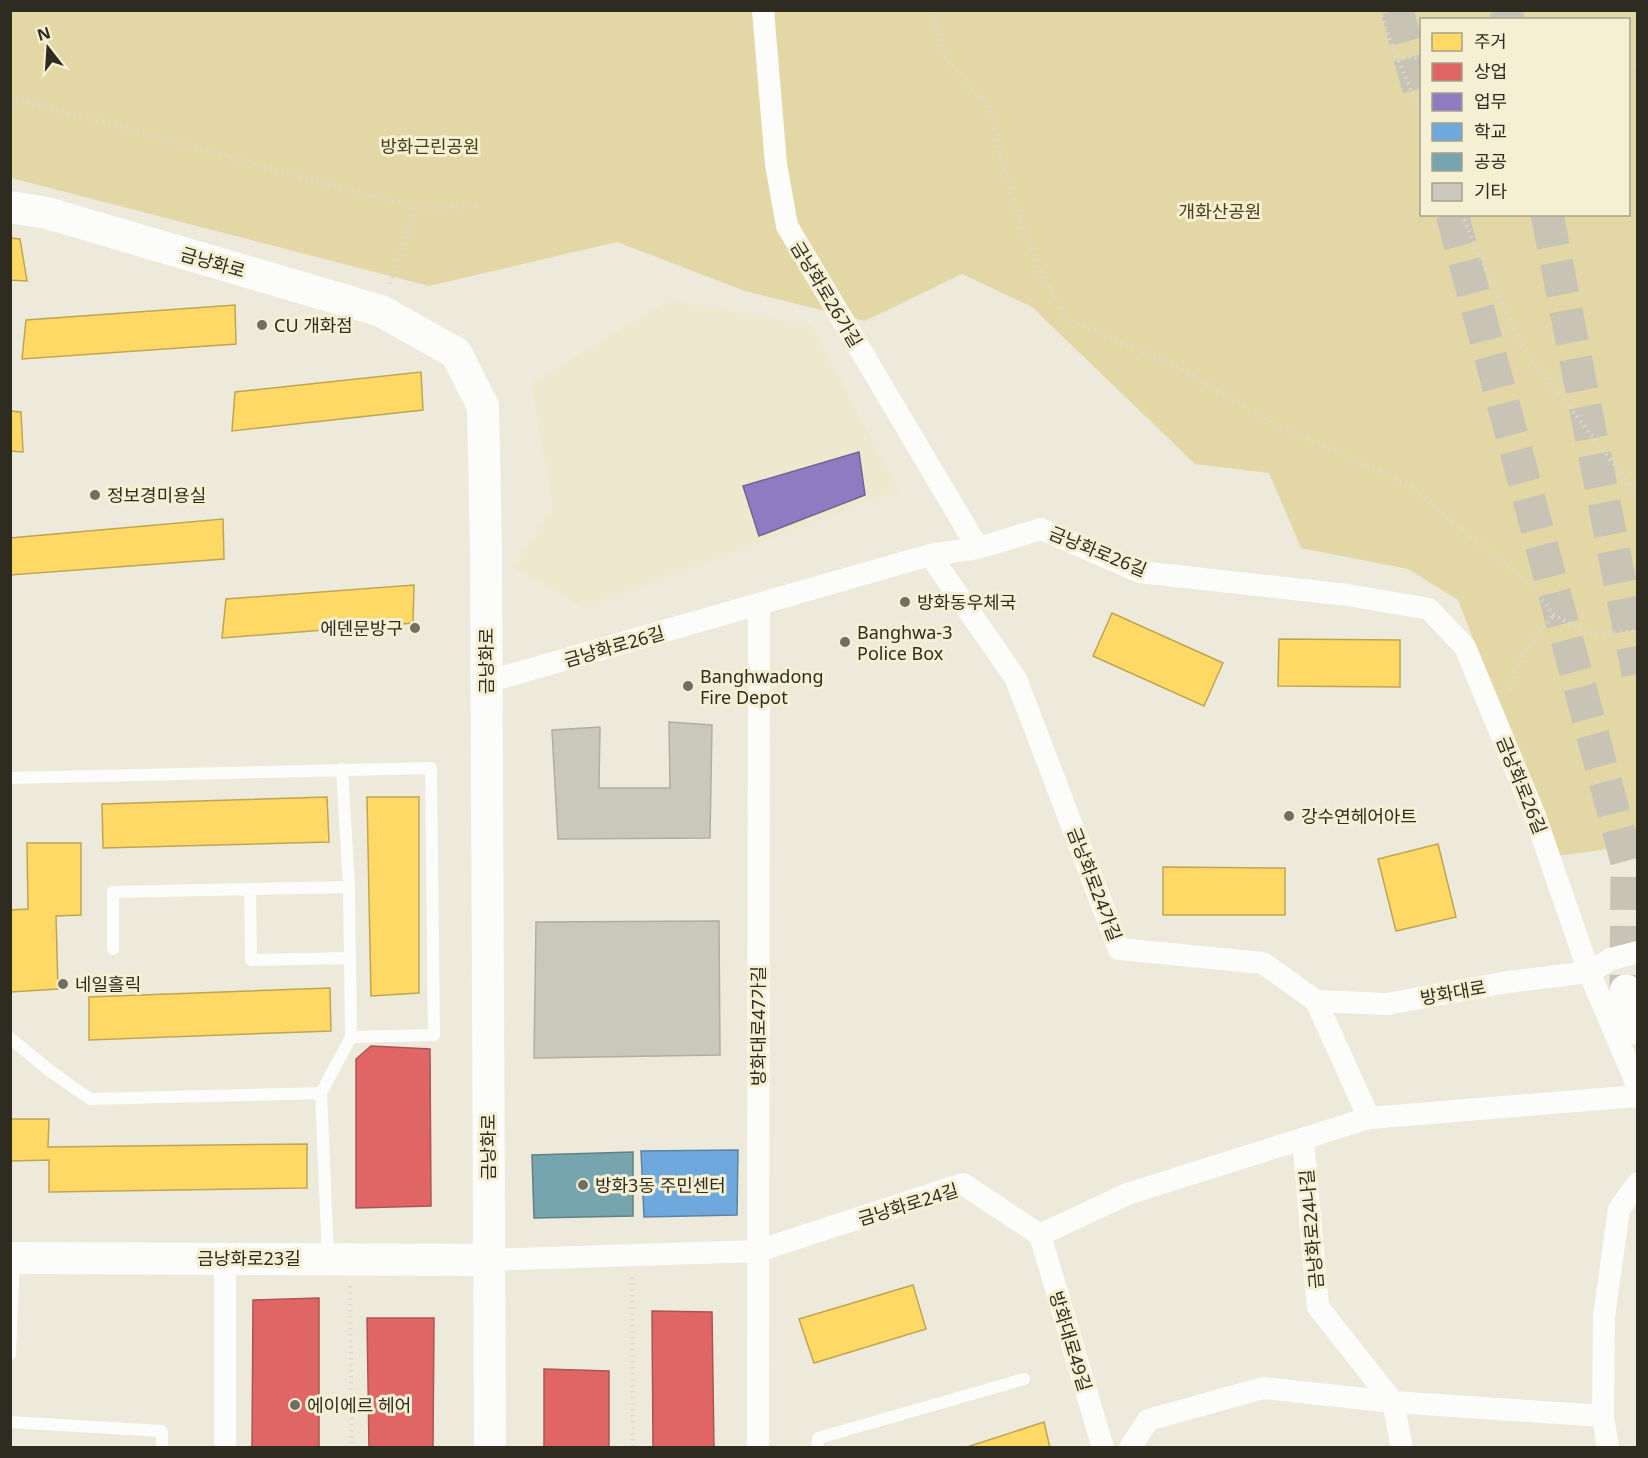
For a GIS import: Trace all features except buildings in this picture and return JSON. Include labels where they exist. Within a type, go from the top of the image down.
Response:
[{"type":"main road","points":[[1626,991],[1638,1028]]},
{"type":"street","name":"금낭화로26가길","points":[[763,10],[776,164],[787,226],[978,548]]},
{"type":"street","name":"금낭화로","points":[[10,207],[47,213],[381,311],[456,353],[483,406],[490,1448]]},
{"type":"street","name":"금낭화로26길","points":[[486,682],[930,555],[978,548],[1041,529],[1140,572],[1348,595],[1429,609],[1465,647],[1535,816],[1589,972],[1638,1087]]},
{"type":"street","name":"금낭화로24가길","points":[[930,555],[1016,679],[1119,949],[1263,963],[1316,1001],[1369,1118]]},
{"type":"street","name":"방화대로47가길","points":[[758,1448],[759,605]]},
{"type":"street","points":[[1589,972],[1611,959],[1638,952]]},
{"type":"street","name":"방화대로","points":[[1316,1001],[1387,1004],[1508,982],[1589,972]]},
{"type":"street","points":[[1040,1235],[1127,1194],[1369,1118],[1638,1096]]},
{"type":"street","name":"금낭화로24나길","points":[[1303,1138],[1317,1307],[1393,1402],[1402,1448]]},
{"type":"street","points":[[1608,1448],[1603,1416],[1604,1316],[1619,1209],[1638,1183]]},
{"type":"street","name":"금낭화로24길","points":[[488,1260],[758,1251],[963,1184],[1040,1235]]},
{"type":"street","name":"방화대로49길","points":[[1040,1235],[1103,1448]]},
{"type":"street","name":"금낭화로23길","points":[[12,1258],[488,1260]]},
{"type":"street","points":[[225,1258],[225,1448]]},
{"type":"street","points":[[1130,1448],[1148,1420],[1263,1388],[1393,1402],[1603,1416]]},
{"type":"lane","points":[[10,778],[431,768],[434,1035],[351,1036]]},
{"type":"lane","points":[[338,1259],[321,1093],[351,1036],[349,887],[342,769]]},
{"type":"lane","points":[[113,949],[113,892],[349,887]]},
{"type":"lane","points":[[250,890],[251,960],[350,958]]},
{"type":"lane","points":[[10,1038],[50,1071],[90,1099],[321,1093]]},
{"type":"lane","points":[[10,1354],[12,1258]]},
{"type":"lane","points":[[817,1448],[818,1438],[1024,1379]]},
{"type":"lane","points":[[10,1422],[162,1431],[162,1448]]},
{"type":"path","points":[[934,10],[933,16],[946,59],[990,107],[1021,224],[1042,276],[1068,319],[1178,367],[1274,424],[1407,484],[1532,586],[1554,615],[1593,635],[1638,631]]},
{"type":"path","points":[[1380,10],[1420,111]]},
{"type":"path","points":[[1397,57],[1420,59]]},
{"type":"path","points":[[10,97],[415,208],[481,206]]},
{"type":"path","points":[[381,311],[415,208]]},
{"type":"path","points":[[1463,216],[1522,348],[1624,477],[1638,506]]},
{"type":"path","points":[[1630,490],[1638,483]]},
{"type":"path","points":[[1500,730],[1514,671],[1532,641],[1554,615]]},
{"type":"path","points":[[632,1255],[633,1448]]},
{"type":"path","points":[[338,1259],[352,1448]]},
{"type":"shaded area","points":[[668,300],[812,326],[899,490],[583,608],[513,567],[553,507],[531,384]]},
{"type":"green space","name":"개화산공원","points":[[10,11],[1637,11],[1637,845],[1557,856],[1458,600],[1408,569],[1301,548],[1269,473],[1195,464],[1032,307],[962,274],[865,321],[745,291],[617,242],[429,286],[11,178]]},
{"type":"tunnel","points":[[1397,10],[1420,94]]},
{"type":"tunnel","points":[[1506,10],[1508,18]]},
{"type":"tunnel","points":[[1453,216],[1627,862],[1626,991]]},
{"type":"tunnel","points":[[1547,216],[1638,674]]},
{"type":"place","name":"CU 개화점","points":[[262,325]]},
{"type":"place","name":"정보경미용실","points":[[95,495]]},
{"type":"place","name":"방화동우체국","points":[[905,602]]},
{"type":"place","name":"에덴문방구","points":[[415,628]]},
{"type":"place","name":"Banghwa-3 Police Box","points":[[845,642]]},
{"type":"place","name":"Banghwadong Fire Depot","points":[[688,686]]},
{"type":"place","name":"강수연헤어아트","points":[[1289,816]]},
{"type":"place","name":"네일홀릭","points":[[63,984]]},
{"type":"place","name":"방화3동 주민센터","points":[[583,1185]]},
{"type":"place","name":"에이에르 헤어","points":[[295,1405]]},
{"type":"park label","name":"방화근린공원","points":[[430,146]]}]
